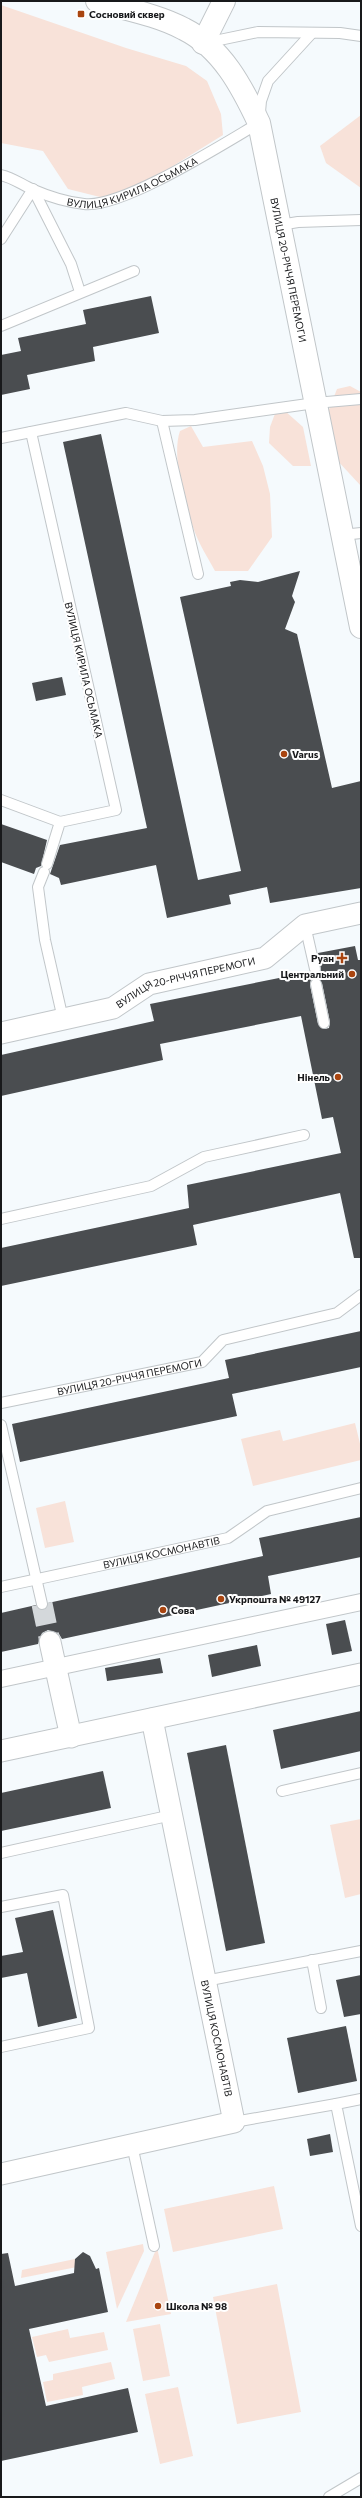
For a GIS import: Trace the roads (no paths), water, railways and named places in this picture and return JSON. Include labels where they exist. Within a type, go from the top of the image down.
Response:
[{"type":"street","name":"ВУЛИЦЯ 20-РІЧЧЯ ПЕРЕМОГИ","points":[[97,1],[185,29],[221,59],[236,77],[259,123],[315,403],[351,534],[361,627]]},
{"type":"street","points":[[203,43],[224,1]]},
{"type":"street","name":"ВУЛИЦЯ 20-РІЧЧЯ ПЕРЕМОГИ","points":[[1,1033],[113,1008],[148,984],[265,958],[305,925],[361,913]]},
{"type":"street","points":[[1,1679],[361,1602]]},
{"type":"street","points":[[50,1642],[71,1737]]},
{"type":"street","points":[[6,1746],[71,1737],[361,1674]]},
{"type":"street","name":"ВУЛИЦЯ КОСМОНАВТІВ","points":[[152,1719],[234,2122]]},
{"type":"street","points":[[1,2174],[234,2122]]},
{"type":"lane","points":[[203,43],[258,32],[311,34],[340,33],[361,36]]},
{"type":"lane","points":[[259,123],[262,101],[268,81],[311,34]]},
{"type":"lane","name":"ВУЛИЦЯ КИРИЛА ОСЬМАКА","points":[[1,175],[14,178],[33,189],[62,200],[85,205],[108,202],[155,182],[259,123]]},
{"type":"lane","points":[[1,239],[33,189],[72,264],[80,292]]},
{"type":"lane","points":[[280,225],[298,222],[361,220]]},
{"type":"lane","points":[[1,326],[80,292],[134,271]]},
{"type":"lane","points":[[1,438],[126,413],[162,421],[195,420],[315,403],[361,399]]},
{"type":"lane","points":[[162,421],[198,574]]},
{"type":"lane","name":"ВУЛИЦЯ КИРИЛА ОСЬМАКА","points":[[30,432],[116,810],[60,822]]},
{"type":"lane","points":[[1,800],[60,822],[46,868],[38,887],[45,940],[63,1019]]},
{"type":"lane","points":[[305,925],[315,970]]},
{"type":"lane","points":[[316,984],[324,1023]]},
{"type":"lane","points":[[1,1219],[151,1186],[204,1157],[304,1135]]},
{"type":"lane","name":"ВУЛИЦЯ 20-РІЧЧЯ ПЕРЕМОГИ","points":[[1,1404],[202,1362],[223,1340],[337,1313],[361,1295]]},
{"type":"lane","points":[[1,1425],[35,1580],[42,1604]]},
{"type":"lane","name":"ВУЛИЦЯ КОСМОНАВТІВ","points":[[1,1587],[228,1538],[267,1511],[361,1488]]},
{"type":"lane","points":[[282,1791],[361,1774]]},
{"type":"lane","points":[[1,1853],[172,1815]]},
{"type":"lane","points":[[1,1907],[63,1894],[89,2028],[1,2047]]},
{"type":"lane","points":[[205,1981],[361,1951]]},
{"type":"lane","points":[[312,1960],[321,2008]]},
{"type":"lane","points":[[234,2122],[361,2099]]},
{"type":"lane","points":[[336,2104],[361,2226]]},
{"type":"lane","points":[[132,2145],[154,2246]]},
{"type":"lane","points":[[329,2497],[361,2478]]},
{"type":"tunnel","points":[[42,1604],[50,1642]]},
{"type":"place","name":"Сосновий сквер","points":[[81,14]]},
{"type":"place","name":"Varus","points":[[284,754]]},
{"type":"place","name":"Руан","points":[[342,958]]},
{"type":"place","name":"Центральний","points":[[352,974]]},
{"type":"place","name":"Нінель","points":[[338,1077]]},
{"type":"place","name":"Укрпошта № 49127","points":[[221,1599]]},
{"type":"place","name":"Сова","points":[[163,1610]]},
{"type":"place","name":"Школа № 98","points":[[158,2306]]}]
